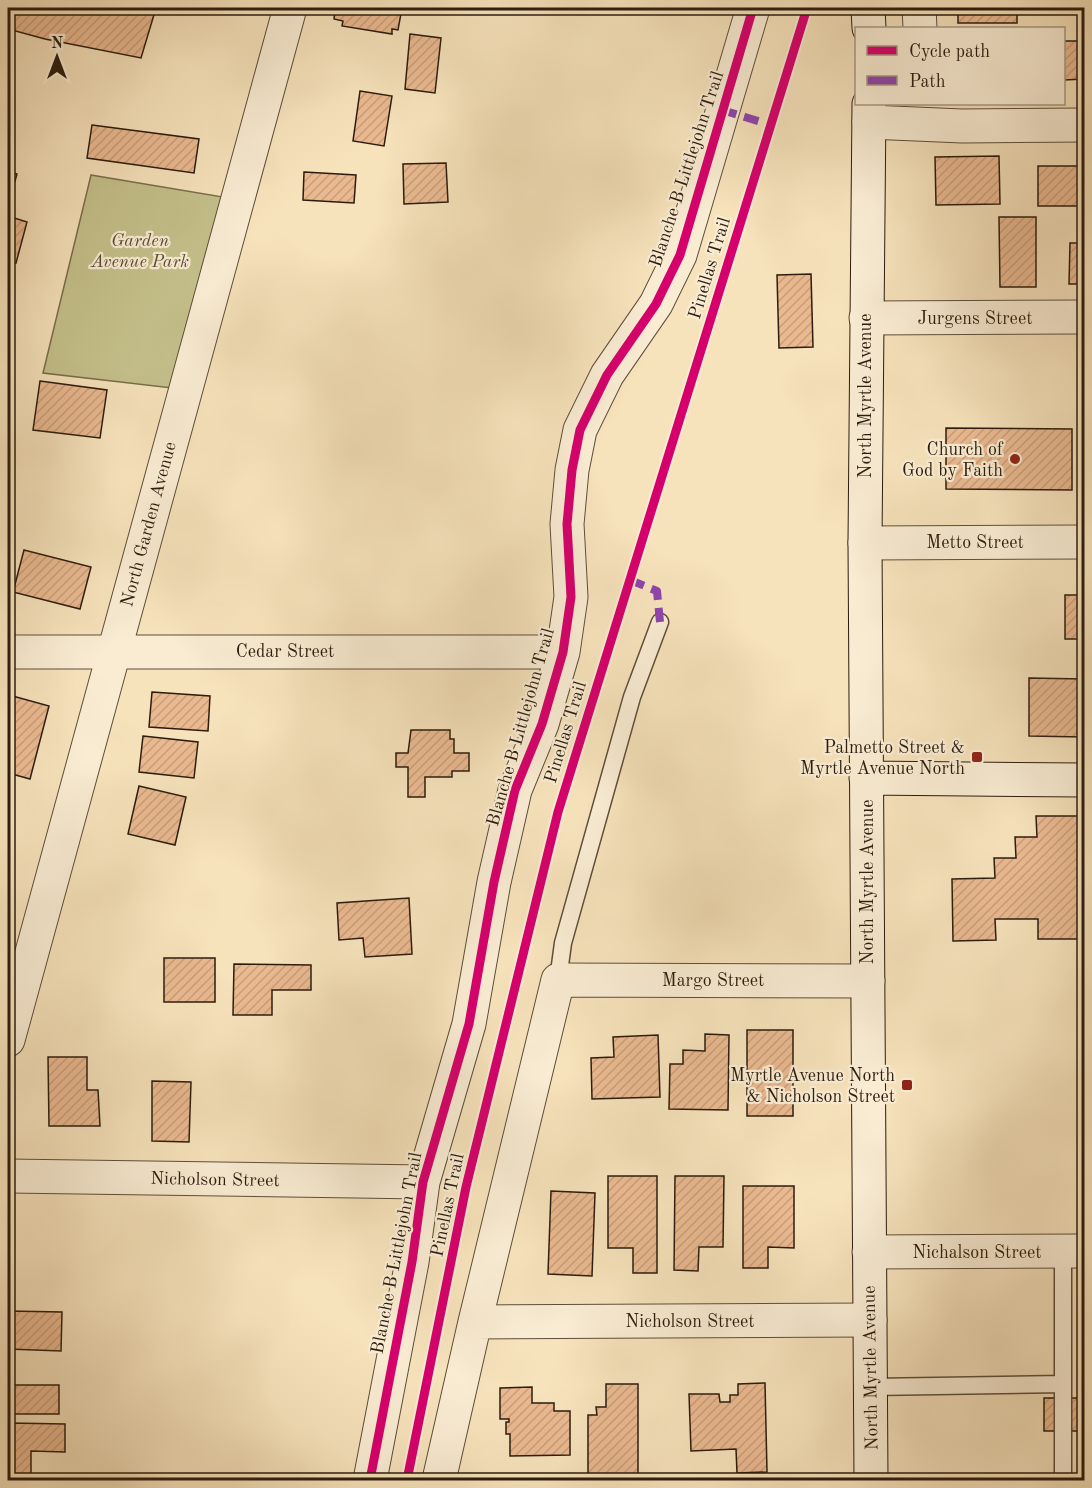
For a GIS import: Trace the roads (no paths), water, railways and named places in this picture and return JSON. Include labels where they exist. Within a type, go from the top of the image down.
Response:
[{"type":"street","name":"North Garden Avenue","points":[[8,1040],[290,8]]},
{"type":"street","name":"Blanche B Littlejohn Trail","points":[[370,1480],[412,1262],[423,1182],[469,1024],[494,882],[515,790],[542,724],[564,652],[571,597],[567,524],[572,470],[580,430],[607,375],[656,304],[680,255],[753,8]]},
{"type":"street","points":[[868,8],[868,27]]},
{"type":"street","points":[[919,8],[920,27]]},
{"type":"street","points":[[869,113],[962,115],[1084,125]]},
{"type":"street","name":"North Myrtle Avenue","points":[[869,113],[864,543],[872,1480]]},
{"type":"street","name":"Jurgens Street","points":[[866,318],[1084,318]]},
{"type":"street","name":"Metto Street","points":[[864,543],[1084,542]]},
{"type":"street","name":"Cedar Street","points":[[8,652],[564,652]]},
{"type":"street","points":[[866,778],[1084,780]]},
{"type":"street","points":[[440,1480],[475,1322],[558,980]]},
{"type":"street","name":"Margo Street","points":[[558,980],[868,981]]},
{"type":"street","name":"Nicholson Street","points":[[8,1176],[423,1182]]},
{"type":"street","name":"Nichalson Street","points":[[869,1252],[1074,1251]]},
{"type":"street","name":"Nicholson Street","points":[[475,1322],[870,1320]]},
{"type":"lane","points":[[558,980],[564,943],[632,698],[660,622]]},
{"type":"lane","points":[[1063,1480],[1063,1384],[1074,1251]]},
{"type":"lane","points":[[871,1387],[1063,1384]]},
{"type":"place","name":"Church of God by Faith","points":[[1015,459]]},
{"type":"place","name":"Palmetto Street & Myrtle Avenue North","points":[[977,757]]},
{"type":"place","name":"Myrtle Avenue North & Nicholson Street","points":[[907,1085]]},
{"type":"park label","name":"Garden Avenue Park","points":[[140,250]]}]
